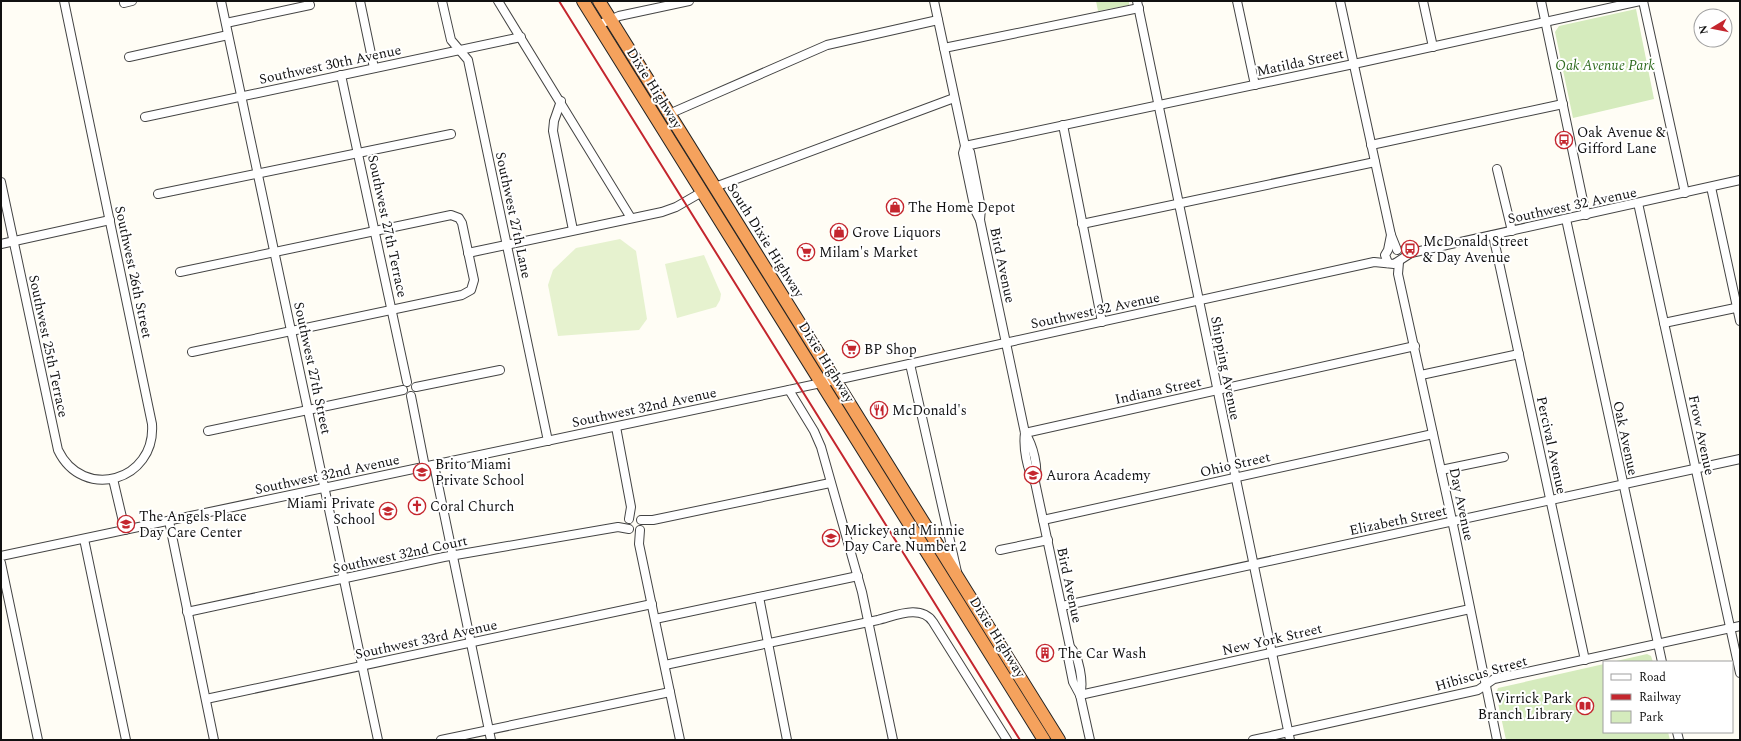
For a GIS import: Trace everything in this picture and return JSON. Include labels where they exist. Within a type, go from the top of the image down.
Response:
[{"type":"highway","name":"Dixie Highway","points":[[583,1],[1044,740]]},
{"type":"highway","name":"South Dixie Highway","points":[[599,1],[1059,740]]},
{"type":"street","name":"Southwest 26th Street","points":[[64,1],[152,430],[150,446],[143,460],[126,474],[113,479]]},
{"type":"street","name":"Southwest 27th Street","points":[[221,1],[378,740]]},
{"type":"street","points":[[360,1],[374,68]]},
{"type":"street","name":"Southwest 27th Lane","points":[[442,1],[451,40],[468,60],[548,441]]},
{"type":"street","points":[[498,1],[631,218]]},
{"type":"street","points":[[598,25],[619,16],[689,1]]},
{"type":"street","name":"Bird Avenue","points":[[934,1],[965,146],[963,153],[975,210],[980,220],[1006,343],[1024,432],[1024,442],[1031,477],[1035,482],[1062,606],[1070,647],[1067,652],[1074,685],[1080,695],[1090,740]]},
{"type":"street","points":[[1237,1],[1255,85]]},
{"type":"street","name":"Day Avenue","points":[[1340,1],[1391,235],[1393,257],[1415,346],[1498,740]]},
{"type":"street","points":[[1423,1],[1432,47]]},
{"type":"street","points":[[1540,1],[1586,215]]},
{"type":"street","name":"Matilda Street","points":[[965,146],[1354,64],[1640,1]]},
{"type":"street","points":[[1643,1],[1685,193]]},
{"type":"street","points":[[944,48],[1138,4]]},
{"type":"street","name":"Shipping Avenue","points":[[1138,4],[1180,203],[1234,477],[1289,736]]},
{"type":"street","points":[[226,23],[310,6]]},
{"type":"street","points":[[669,114],[827,46],[938,20]]},
{"type":"street","points":[[129,57],[228,35]]},
{"type":"street","name":"Southwest 30th Avenue","points":[[145,117],[521,37]]},
{"type":"street","name":"Southwest 27th Terrace","points":[[341,75],[392,309],[405,386]]},
{"type":"street","points":[[715,187],[954,98]]},
{"type":"street","points":[[560,102],[554,121],[553,131],[574,230]]},
{"type":"street","points":[[1372,145],[1563,104]]},
{"type":"street","points":[[1063,125],[1102,322]]},
{"type":"street","points":[[158,194],[451,134]]},
{"type":"street","points":[[1082,224],[1375,162]]},
{"type":"street","points":[[1497,169],[1512,231]]},
{"type":"street","name":"Southwest 32 Avenue","points":[[822,383],[1740,180]]},
{"type":"street","name":"Southwest 25th Terrace","points":[[1,182],[58,450],[65,462],[82,475],[99,480],[113,479]]},
{"type":"street","points":[[1711,187],[1740,321]]},
{"type":"street","points":[[468,253],[672,209],[702,192]]},
{"type":"street","name":"Frow Avenue","points":[[1638,203],[1740,673]]},
{"type":"street","points":[[180,272],[446,216],[456,216],[462,223],[474,280],[471,290],[462,295],[192,352]]},
{"type":"street","name":"Oak Avenue","points":[[1566,219],[1622,484],[1662,661]]},
{"type":"street","points":[[1,244],[110,220]]},
{"type":"street","name":"Percival Avenue","points":[[1493,235],[1585,660]]},
{"type":"street","points":[[1664,323],[1738,307]]},
{"type":"street","name":"Indiana Street","points":[[1024,432],[1415,346]]},
{"type":"street","points":[[1421,375],[1519,354]]},
{"type":"street","points":[[910,364],[957,576]]},
{"type":"street","points":[[416,387],[500,370]]},
{"type":"street","points":[[208,430],[308,410],[405,386],[412,382],[416,387],[416,393],[411,396]]},
{"type":"street","name":"Southwest 32nd Avenue","points":[[1,556],[822,383]]},
{"type":"street","points":[[405,386],[405,394],[411,396]]},
{"type":"street","points":[[789,390],[819,440],[858,576],[893,740]]},
{"type":"street","points":[[411,396],[426,467]]},
{"type":"street","points":[[616,427],[631,507],[629,525],[639,544]]},
{"type":"street","name":"Ohio Street","points":[[1043,520],[1433,434]]},
{"type":"street","points":[[1441,470],[1504,457]]},
{"type":"street","name":"Elizabeth Street","points":[[1062,606],[1740,458]]},
{"type":"street","points":[[434,465],[492,740]]},
{"type":"street","points":[[113,479],[125,530]]},
{"type":"street","points":[[640,523],[830,482]]},
{"type":"street","points":[[631,507],[640,523],[639,544],[680,740]]},
{"type":"street","points":[[629,525],[633,517],[640,523]]},
{"type":"street","points":[[169,521],[214,740]]},
{"type":"street","points":[[629,525],[636,532],[640,523]]},
{"type":"street","name":"Southwest 32nd Court","points":[[187,612],[453,556],[629,525]]},
{"type":"street","points":[[937,543],[943,540],[948,534]]},
{"type":"street","points":[[84,539],[126,740]]},
{"type":"street","points":[[1000,550],[1048,540]]},
{"type":"street","points":[[1,563],[38,740]]},
{"type":"street","points":[[655,619],[858,576]]},
{"type":"street","points":[[759,597],[787,740]]},
{"type":"street","name":"Southwest 33rd Avenue","points":[[206,699],[652,604]]},
{"type":"street","name":"New York Street","points":[[1080,695],[1470,609]]},
{"type":"street","points":[[665,665],[911,613],[925,614],[933,622],[1007,740]]},
{"type":"street","name":"Hibiscus Street","points":[[1253,740],[1289,736],[1478,690],[1494,679],[1740,626]]},
{"type":"street","points":[[441,740],[670,692]]},
{"type":"green space","points":[[1096,1],[1129,1],[1129,5],[1098,11]]},
{"type":"green space","name":"Oak Avenue Park","points":[[1636,9],[1654,99],[1573,118],[1555,32],[1559,26]]},
{"type":"green space","points":[[620,239],[636,251],[647,319],[639,330],[558,336],[548,285],[553,270],[576,248]]},
{"type":"green space","points":[[704,255],[721,294],[720,300],[716,307],[677,318],[665,264]]},
{"type":"green space","points":[[1647,654],[1651,656],[1653,661],[1616,661]]},
{"type":"green space","points":[[1603,664],[1603,733],[1668,733],[1670,740],[1506,740],[1496,694],[1498,688]]},
{"type":"railway","points":[[559,1],[1020,740]]},
{"type":"place","name":"Oak Avenue & Gifford Lane","points":[[1564,140]]},
{"type":"place","name":"The Home Depot","points":[[895,207]]},
{"type":"place","name":"Grove Liquors","points":[[839,232]]},
{"type":"place","name":"McDonald Street & Day Avenue","points":[[1410,249]]},
{"type":"place","name":"Milam's Market","points":[[806,252]]},
{"type":"place","name":"BP Shop","points":[[851,349]]},
{"type":"place","name":"McDonald's","points":[[879,410]]},
{"type":"place","name":"Brito Miami Private School","points":[[422,472]]},
{"type":"place","name":"Aurora Academy","points":[[1033,475]]},
{"type":"place","name":"Coral Church","points":[[417,506]]},
{"type":"place","name":"Miami Private School","points":[[388,511]]},
{"type":"place","name":"The Angels Place Day Care Center","points":[[126,524]]},
{"type":"place","name":"Mickey and Minnie Day Care Number 2","points":[[831,538]]},
{"type":"place","name":"The Car Wash","points":[[1045,653]]},
{"type":"place","name":"Virrick Park Branch Library","points":[[1585,706]]}]
